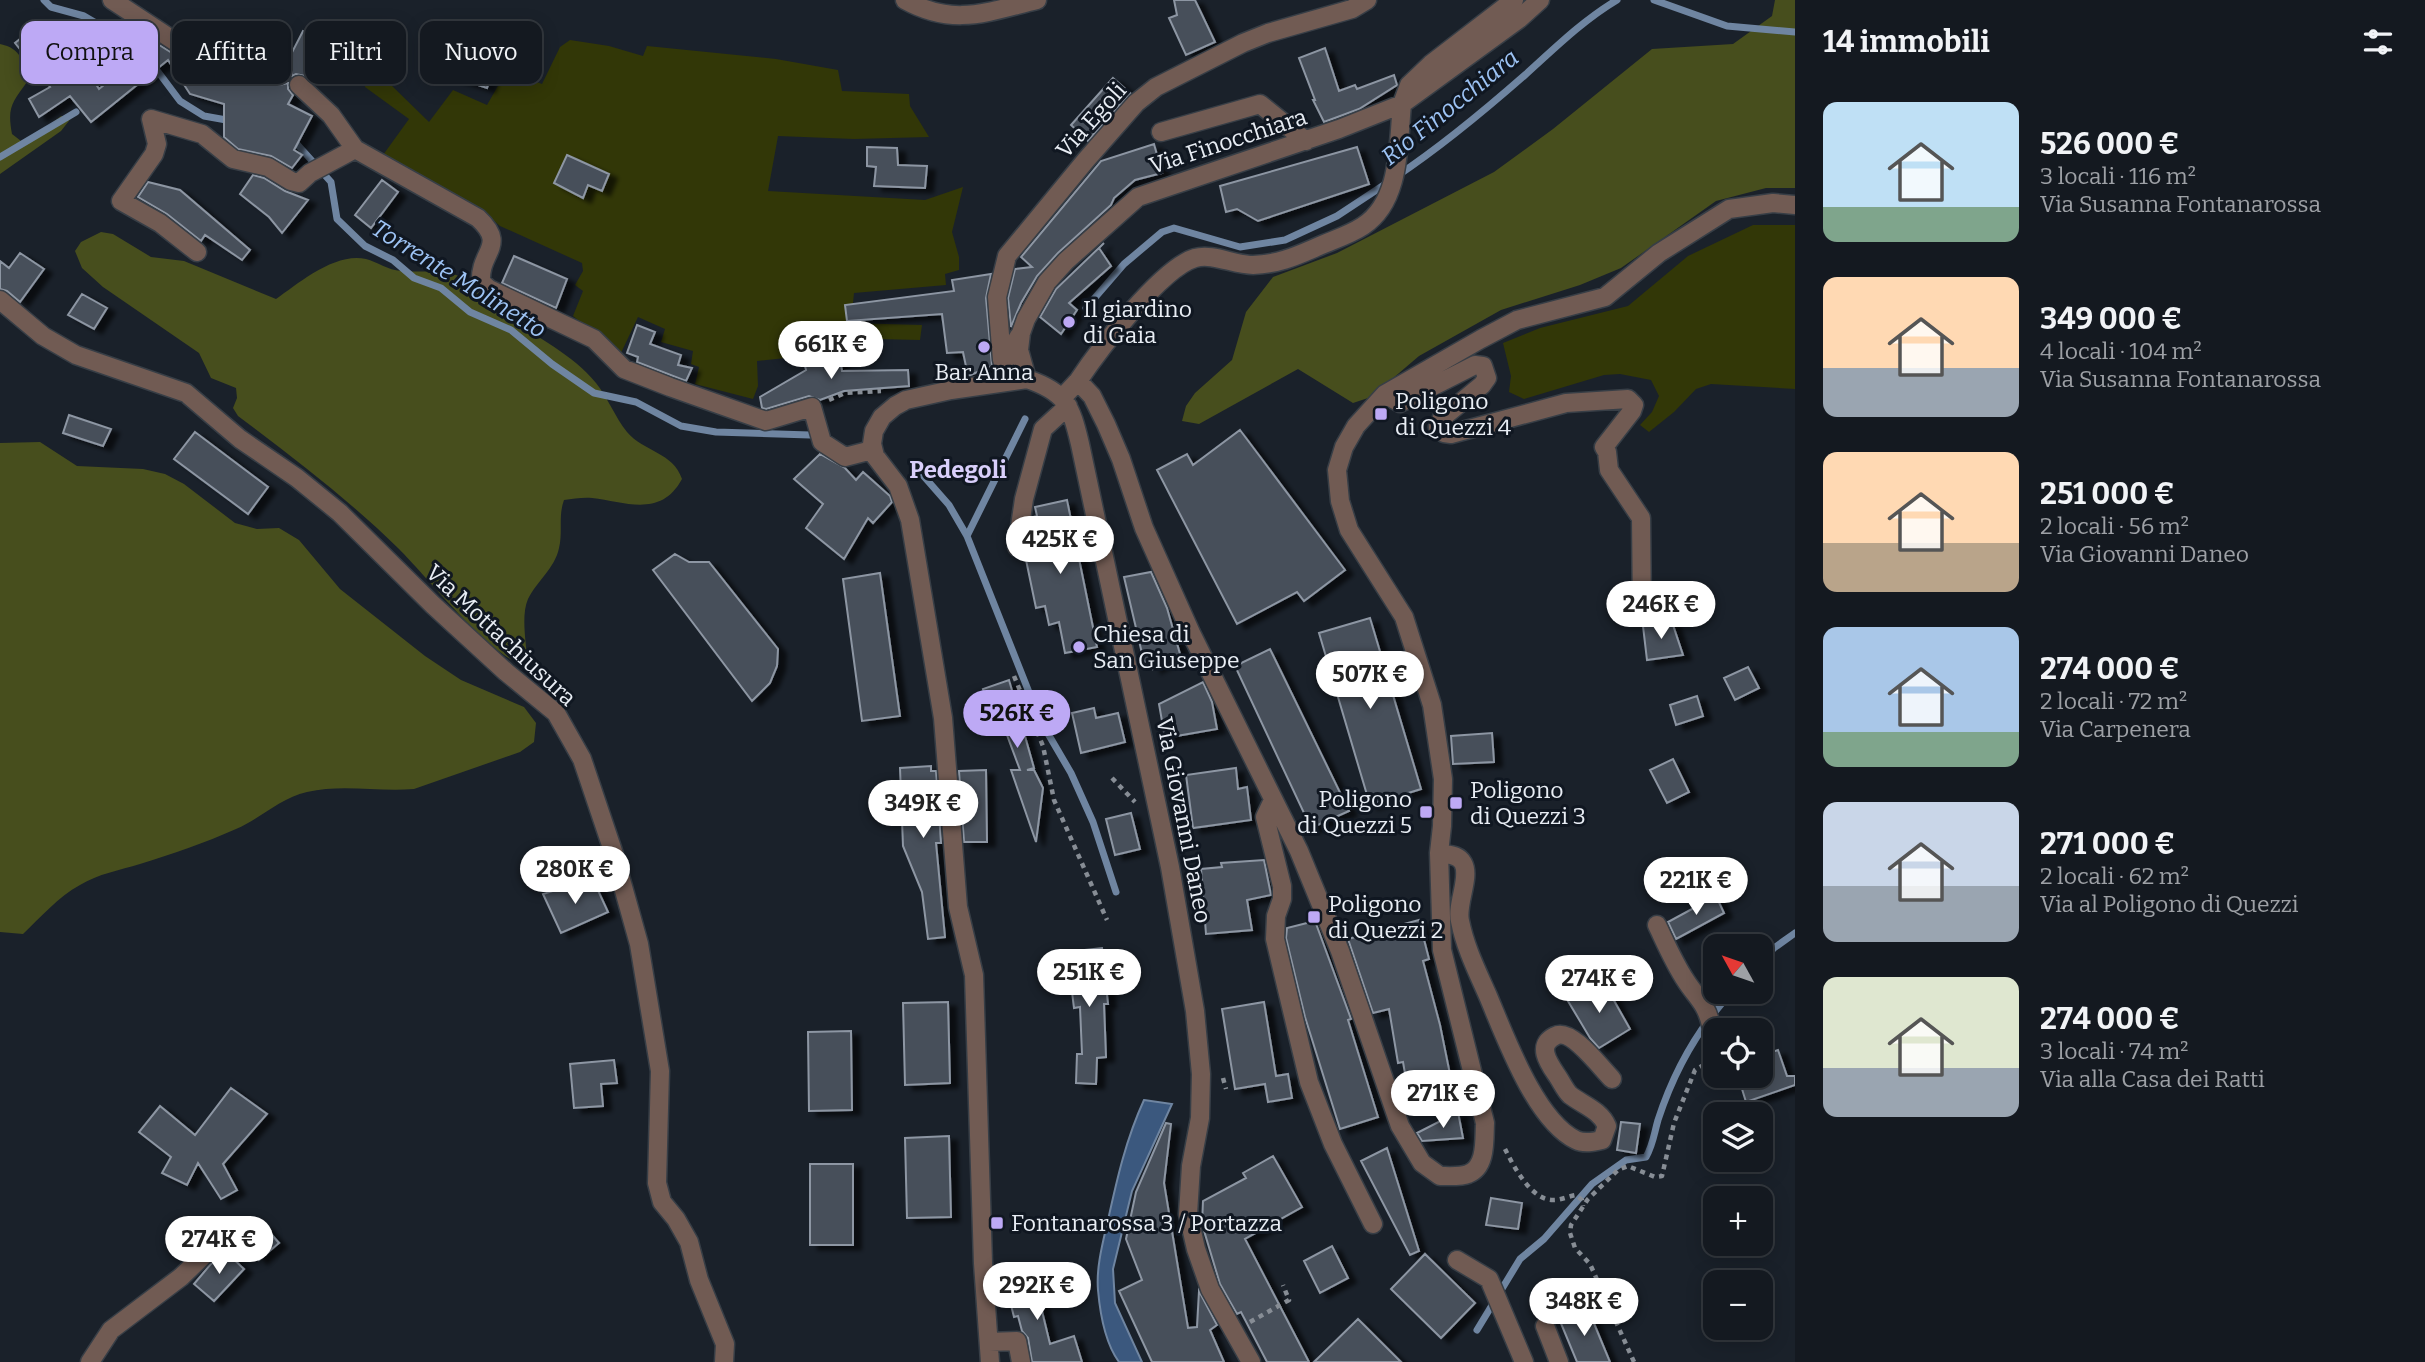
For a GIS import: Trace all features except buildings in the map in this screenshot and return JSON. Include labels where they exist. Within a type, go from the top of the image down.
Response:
[{"type":"street","points":[[112,0],[172,39]]},
{"type":"street","points":[[905,0],[921,9],[939,14],[966,16],[1037,0]]},
{"type":"street","points":[[925,0],[939,14]]},
{"type":"street","name":"Via Egoli","points":[[1021,333],[1005,360],[1002,360],[997,297],[1007,256],[1136,103],[1156,87],[1243,43],[1268,33],[1352,9],[1367,0]]},
{"type":"street","points":[[1017,547],[1024,499],[1043,429],[1118,329],[1162,278],[1195,258],[1205,257],[1249,265],[1283,262],[1362,227],[1385,205],[1391,191],[1401,113],[1409,85],[1431,64],[1514,0]]},
{"type":"street","name":"Via Finocchiara","points":[[1027,379],[1019,350],[1021,333],[1047,282],[1066,261],[1138,197],[1306,141],[1401,113],[1429,85],[1519,19],[1540,0]]},
{"type":"street","points":[[299,85],[331,115],[355,149],[478,218],[488,228],[493,236],[492,244],[480,270],[481,282],[489,289],[594,339],[624,369],[766,421],[812,407],[822,442],[845,457],[872,450]]},
{"type":"street","points":[[1161,132],[1260,104],[1306,141]]},
{"type":"street","points":[[197,251],[160,223],[121,201],[155,154],[157,144],[151,119],[202,134],[233,159],[268,167],[290,181],[299,183],[310,173],[355,149]]},
{"type":"street","points":[[1078,381],[1092,396],[1106,424],[1144,528],[1191,633],[1299,851],[1340,951],[1400,1126],[1422,1164],[1440,1176],[1469,1174],[1478,1165],[1484,1150],[1485,1123],[1443,950],[1439,853],[1443,779],[1432,705],[1404,617],[1349,530],[1340,501],[1337,470],[1344,447],[1356,426],[1385,394],[1517,320],[1605,297],[1659,253],[1729,209],[1773,203],[1795,205]]},
{"type":"street","name":"Via Mottachiusura","points":[[0,300],[43,336],[76,355],[186,393],[240,439],[297,478],[340,513],[433,606],[556,713],[582,759],[613,851],[639,944],[660,1071],[657,1183],[662,1202],[689,1242],[699,1280],[725,1344],[724,1362]]},
{"type":"street","points":[[1385,394],[1400,403],[1475,365],[1483,366],[1487,378],[1482,385],[1442,418],[1438,427],[1451,435],[1566,403],[1628,399],[1634,405],[1632,411],[1604,447],[1609,470],[1641,518],[1642,613]]},
{"type":"street","points":[[990,1362],[983,1263],[974,975],[958,906],[943,718],[910,520],[898,486],[872,450],[874,431],[888,411],[906,400],[951,390],[1027,379],[1039,383],[1066,401]]},
{"type":"street","name":"Via Giovanni Daneo","points":[[1066,401],[1080,444],[1131,676],[1170,867],[1195,1011],[1201,1074],[1200,1118],[1191,1166],[1188,1214],[1196,1249],[1210,1289],[1251,1362]]},
{"type":"street","points":[[1273,800],[1265,817],[1282,886],[1275,939],[1281,965],[1309,1082],[1332,1144],[1373,1224]]},
{"type":"street","points":[[1439,853],[1457,856],[1463,863],[1465,871],[1459,916],[1464,939],[1515,1060],[1536,1097],[1558,1126],[1584,1142],[1602,1140],[1607,1126],[1596,1111],[1568,1093],[1546,1059],[1547,1041],[1557,1034],[1573,1037],[1612,1079]]},
{"type":"street","points":[[1657,925],[1671,956],[1709,1018]]},
{"type":"street","points":[[90,1362],[111,1330],[238,1229]]},
{"type":"street","points":[[1457,1260],[1489,1279],[1524,1362]]},
{"type":"street","points":[[1545,1326],[1559,1362]]},
{"type":"street","points":[[989,1342],[1017,1341],[1020,1362]]},
{"type":"path","points":[[812,407],[845,393],[886,391]]},
{"type":"path","points":[[1014,676],[1043,746],[1054,800],[1107,920]]},
{"type":"path","points":[[1634,1362],[1590,1264],[1575,1248],[1570,1233],[1571,1225],[1583,1206],[1618,1170],[1628,1166],[1655,1177],[1662,1176],[1674,1124],[1695,1070],[1703,1065]]},
{"type":"path","points":[[1576,1195],[1583,1206]]},
{"type":"path","points":[[1234,1331],[1289,1300],[1283,1285]]},
{"type":"green space","points":[[1775,0],[1795,0],[1795,188],[1766,188],[1716,201],[1621,268],[1580,285],[1501,310],[1419,356],[1371,397],[1353,403],[1298,369],[1199,424],[1182,421],[1186,406],[1195,393],[1232,360],[1246,312],[1273,277],[1337,253],[1494,172],[1553,129],[1652,49],[1733,44],[1772,16]]},
{"type":"green space","points":[[570,40],[609,46],[643,56],[647,46],[776,59],[838,70],[842,91],[909,94],[910,106],[929,137],[854,139],[778,136],[768,191],[925,200],[963,187],[952,232],[959,257],[959,270],[945,274],[946,285],[854,293],[851,323],[922,325],[920,340],[832,338],[796,341],[795,357],[757,361],[758,386],[753,399],[695,384],[699,367],[691,364],[693,351],[661,342],[665,329],[638,317],[620,355],[573,316],[583,291],[575,285],[583,271],[582,263],[500,226],[481,209],[443,191],[383,155],[409,119],[365,87],[365,84],[390,84],[429,122],[453,90],[487,105],[499,84],[542,84],[560,47]]},
{"type":"green space","points":[[0,44],[13,49],[21,57],[21,84],[26,84],[14,101],[11,111],[12,134],[21,141],[32,138],[61,116],[72,117],[61,131],[0,174]]},
{"type":"green space","points":[[1753,225],[1795,225],[1795,389],[1711,384],[1696,389],[1674,412],[1649,432],[1640,425],[1652,412],[1659,396],[1651,380],[1620,374],[1604,375],[1524,399],[1509,392],[1511,376],[1503,343],[1540,328],[1628,306],[1688,256]]},
{"type":"green space","points":[[101,232],[113,234],[151,257],[184,261],[276,299],[318,270],[354,258],[366,259],[396,270],[456,275],[475,287],[500,313],[576,363],[596,383],[627,432],[672,463],[682,479],[664,499],[642,505],[589,498],[564,500],[557,555],[526,605],[524,628],[527,658],[519,663],[506,656],[474,629],[361,513],[238,416],[233,408],[237,398],[236,388],[211,378],[199,353],[103,287],[82,268],[75,251],[81,242]]},
{"type":"green space","points":[[40,442],[77,466],[143,469],[165,474],[184,484],[235,523],[257,529],[279,528],[299,540],[340,589],[425,656],[461,680],[524,707],[536,723],[534,742],[520,752],[414,789],[333,789],[297,795],[224,834],[87,881],[57,901],[23,934],[0,932],[0,443]]},
{"type":"water","points":[[1144,1100],[1172,1104],[1132,1191],[1113,1269],[1115,1303],[1142,1362],[1119,1362],[1104,1328],[1098,1272],[1119,1174]]},
{"type":"waterway","name":"Torrente Molinetto","points":[[44,0],[51,7],[84,16],[125,40],[150,61],[180,101],[204,116],[232,121]]},
{"type":"waterway","name":"Rio Finocchiara","points":[[1397,176],[1462,128],[1580,26],[1617,0]]},
{"type":"waterway","points":[[1654,0],[1727,26],[1795,32]]},
{"type":"waterway","points":[[0,157],[76,112]]},
{"type":"waterway","name":"Torrente Molinetto","points":[[289,140],[296,143],[331,182],[337,219],[365,246],[393,260],[414,278],[441,288],[470,312],[511,330],[552,364],[594,393],[636,402],[681,426],[716,432],[810,435]]},
{"type":"waterway","name":"Rio Finocchiara","points":[[1086,308],[1124,264],[1162,232],[1174,228],[1240,247],[1285,240],[1337,216],[1387,183]]},
{"type":"waterway","name":"Rio Finocchiara","points":[[967,536],[1025,419]]},
{"type":"waterway","points":[[920,472],[949,505],[967,536],[1040,720],[1071,773],[1093,822],[1116,892]]},
{"type":"waterway","points":[[1773,949],[1795,933]]},
{"type":"waterway","points":[[1477,1330],[1520,1259],[1544,1239],[1592,1184],[1626,1160],[1646,1157],[1664,1103],[1679,1069],[1698,1036],[1722,1004]]},
{"type":"place","name":"Il giardino di Gaia","points":[[1069,322]]},
{"type":"place","name":"Bar Anna","points":[[984,347]]},
{"type":"place","name":"Poligono di Quezzi 4","points":[[1381,414]]},
{"type":"place","name":"Chiesa di San Giuseppe","points":[[1079,647]]},
{"type":"place","name":"Poligono di Quezzi 3","points":[[1456,803]]},
{"type":"place","name":"Poligono di Quezzi 5","points":[[1426,812]]},
{"type":"place","name":"Poligono di Quezzi 2","points":[[1314,917]]},
{"type":"place","name":"Fontanarossa 3 / Portazza","points":[[997,1223]]},
{"type":"district","name":"Pedegoli","points":[[958,470]]}]
